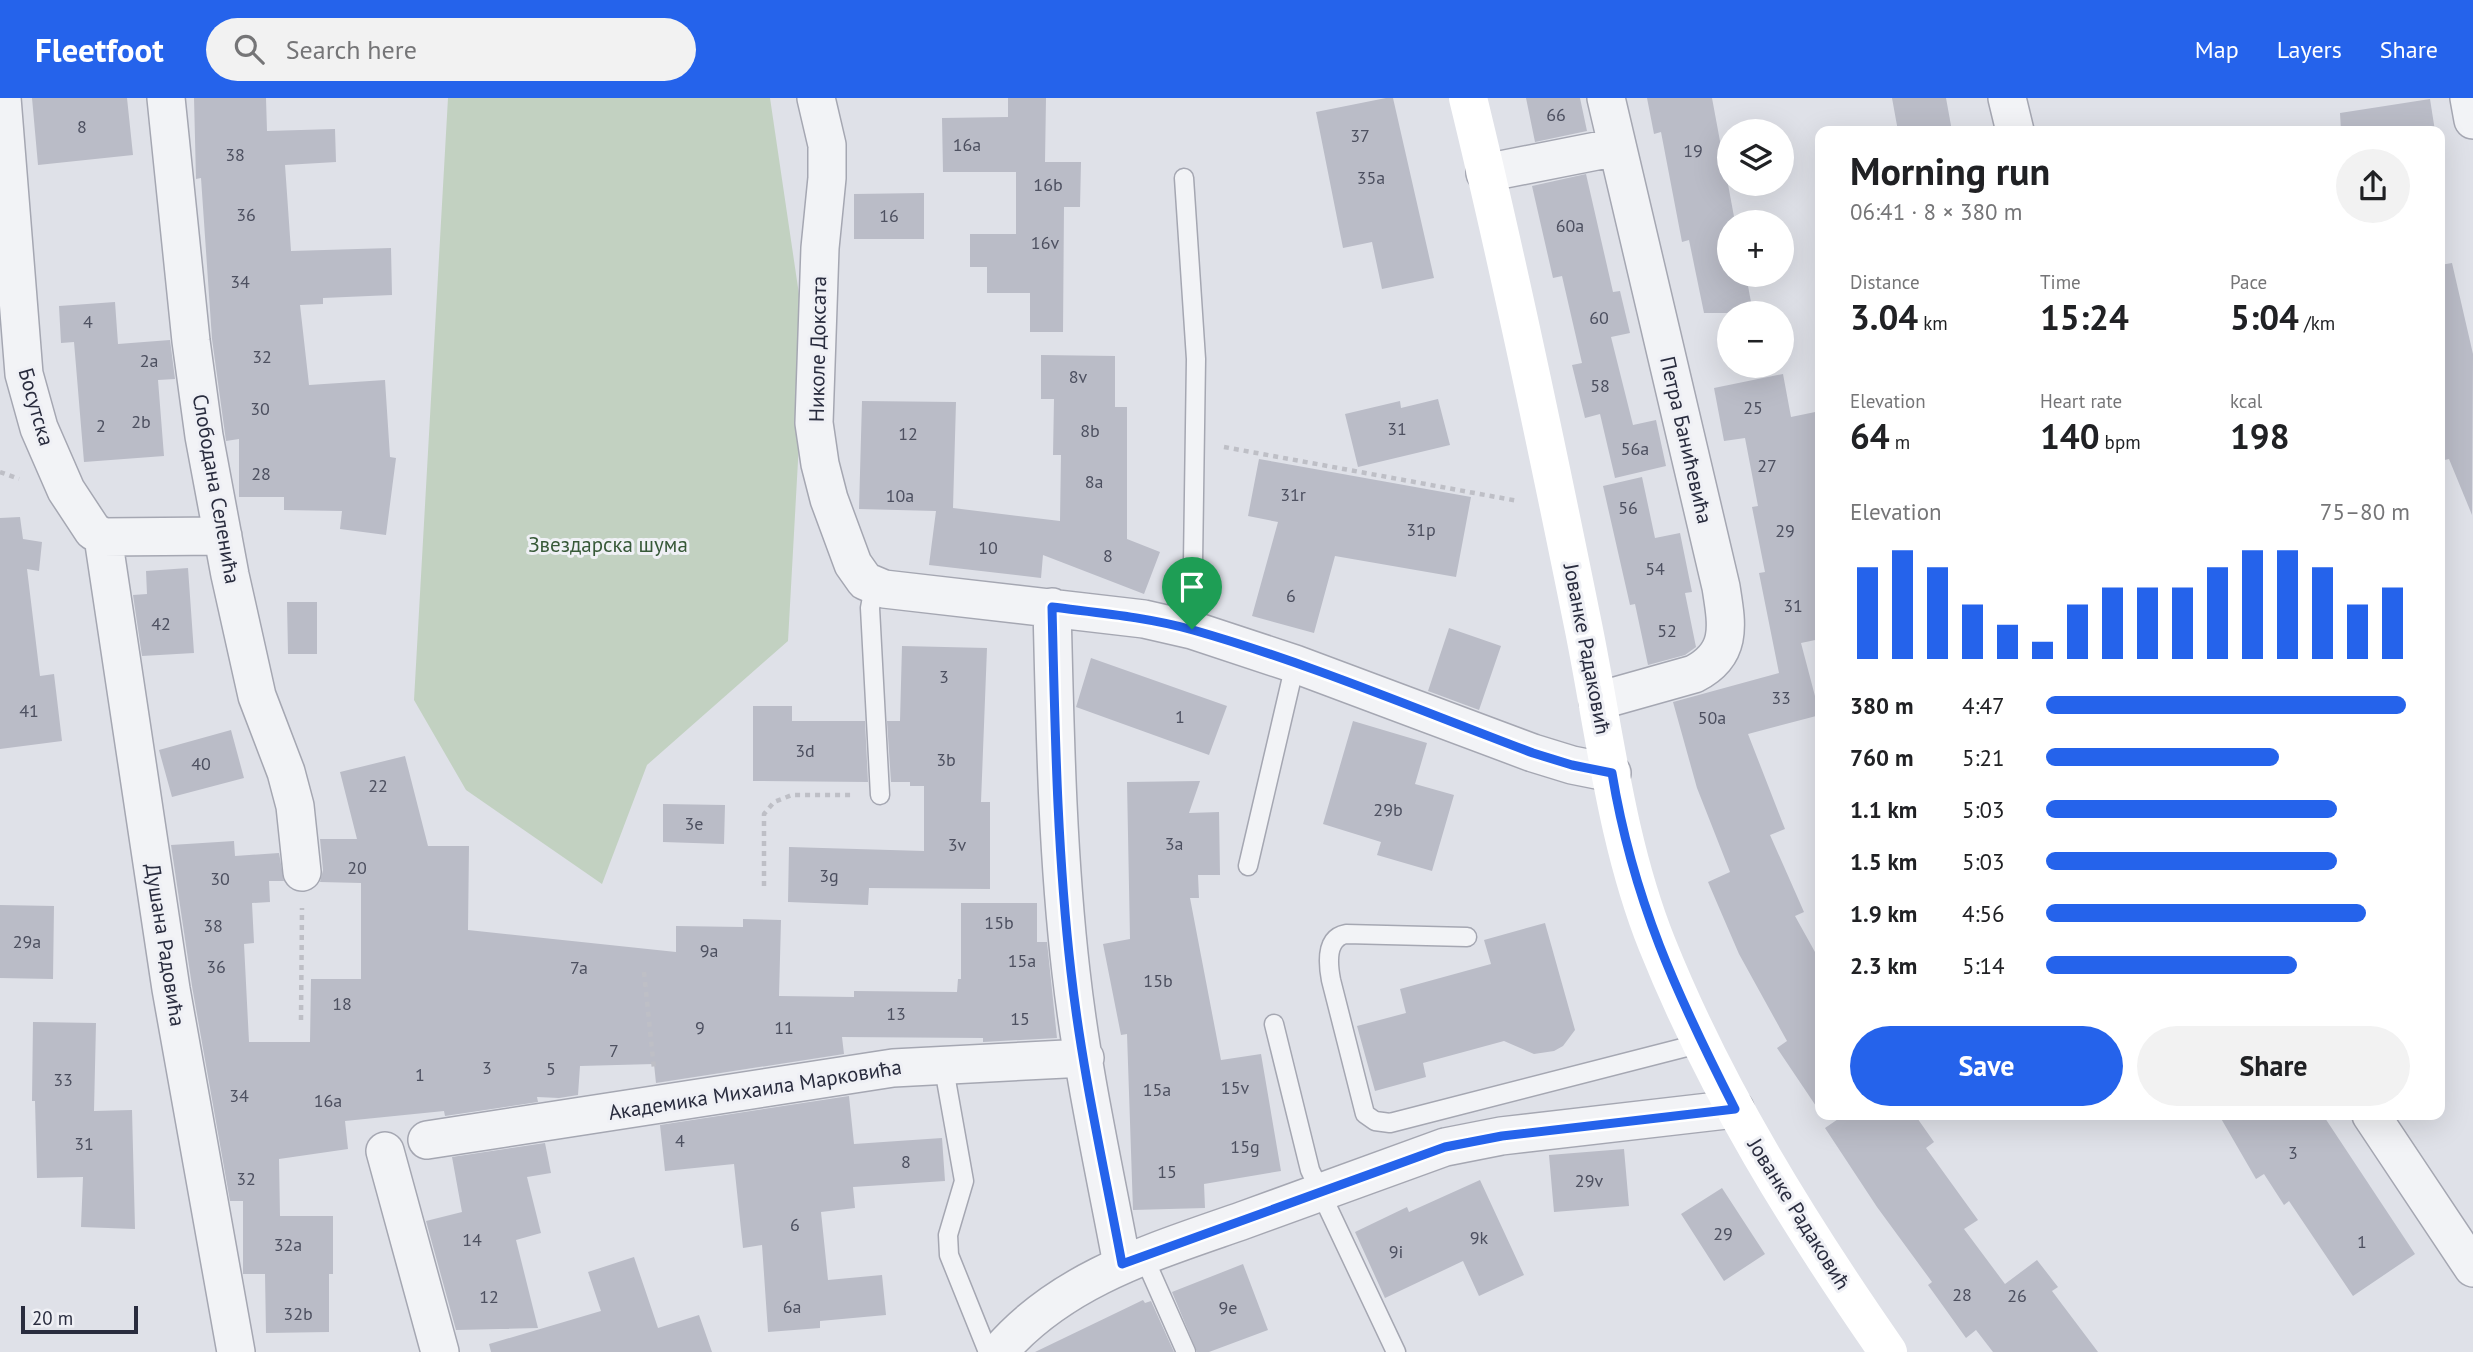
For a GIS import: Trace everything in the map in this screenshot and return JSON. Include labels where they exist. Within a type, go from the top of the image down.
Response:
[{"type":"main road","name":"Јованке Радаковић","points":[[1468,98],[1555,487],[1621,827],[1638,890],[1656,942],[1735,1109],[1803,1225],[1888,1352]]},
{"type":"street","name":"Босутска","points":[[2,98],[24,374],[39,428],[66,490],[93,531],[103,537]]},
{"type":"street","name":"Слободана Селенића","points":[[166,98],[191,341],[204,436],[257,696],[286,772],[295,806],[302,872]]},
{"type":"street","name":"Николе Доксата","points":[[816,98],[827,145],[827,178],[820,248],[814,423],[829,499],[849,555],[859,575],[874,587]]},
{"type":"street","name":"Петра Банићевића","points":[[1598,701],[1694,674],[1707,667],[1717,658],[1725,639],[1727,623],[1721,587],[1606,98]]},
{"type":"street","points":[[2007,98],[2014,126]]},
{"type":"street","points":[[2469,98],[2473,120]]},
{"type":"street","points":[[1485,173],[1617,147]]},
{"type":"street","points":[[103,537],[223,536]]},
{"type":"street","name":"Душана Радовића","points":[[103,537],[171,989],[236,1352]]},
{"type":"street","points":[[874,587],[1144,619],[1192,629],[1295,664],[1533,753],[1612,773]]},
{"type":"street","points":[[1052,607],[1058,831],[1071,976],[1084,1058],[1133,1260]]},
{"type":"street","name":"Академика Михаила Марковића","points":[[427,1140],[893,1068],[943,1063],[1084,1058]]},
{"type":"street","points":[[999,1352],[1011,1337],[1061,1297],[1133,1260],[1445,1147],[1482,1138],[1735,1109]]},
{"type":"street","points":[[2374,1120],[2473,1268]]},
{"type":"street","points":[[385,1151],[440,1352]]},
{"type":"lane","points":[[1184,178],[1196,359],[1192,629]]},
{"type":"lane","points":[[874,587],[870,608],[880,795]]},
{"type":"lane","points":[[1248,866],[1295,664]]},
{"type":"lane","points":[[1467,937],[1346,934],[1340,935],[1332,943],[1328,962],[1331,980],[1365,1114],[1376,1121],[1390,1123],[1702,1043]]},
{"type":"lane","points":[[1275,1024],[1304,1151],[1320,1192],[1396,1352]]},
{"type":"lane","points":[[943,1063],[964,1181],[948,1235],[949,1255],[988,1352]]},
{"type":"lane","points":[[1133,1260],[1186,1352]]},
{"type":"path","points":[[1195,442],[1521,501]]},
{"type":"path","points":[[764,886],[764,814],[774,802],[792,795],[880,795]]},
{"type":"path","points":[[301,1020],[302,872]]},
{"type":"path","points":[[643,972],[658,1104]]},
{"type":"green space","name":"Звездарска шума","points":[[448,98],[770,98],[805,335],[788,641],[647,765],[602,884],[466,790],[414,700]]},
{"type":"building","points":[[32,98],[127,98],[133,155],[38,165]]},
{"type":"building","points":[[194,98],[266,98],[267,131],[335,129],[336,162],[285,165],[291,251],[391,248],[392,295],[323,298],[323,304],[300,305],[309,385],[385,380],[390,457],[396,458],[386,535],[340,529],[342,511],[284,510],[284,497],[239,497],[239,439],[226,441],[212,339],[201,178],[196,179]]},
{"type":"building","points":[[1008,98],[1046,98],[1045,162],[1081,162],[1080,207],[1064,207],[1063,332],[1030,332],[1030,293],[987,293],[987,267],[970,267],[970,234],[1016,234],[1016,172],[943,172],[942,118],[1008,117]]},
{"type":"building","points":[[1393,98],[1434,278],[1382,289],[1372,242],[1343,248],[1316,112]]},
{"type":"building","points":[[1526,98],[1580,98],[1587,131],[1535,142]]},
{"type":"building","points":[[1647,98],[1712,98],[1717,125],[1717,196],[1730,196],[1733,210],[1717,210],[1717,287],[1748,287],[1751,301],[1717,301],[1717,313],[1704,313],[1689,240],[1682,242],[1661,132],[1654,134]]},
{"type":"building","points":[[1892,98],[1946,98],[1951,126],[1897,126]]},
{"type":"building","points":[[2430,99],[2434,126],[2341,126],[2340,113]]},
{"type":"building","points":[[1586,174],[1613,292],[1620,291],[1630,333],[1611,337],[1633,425],[1656,420],[1666,466],[1615,478],[1600,414],[1585,418],[1572,365],[1582,363],[1562,276],[1553,278],[1532,186]]},
{"type":"building","points":[[924,193],[924,239],[854,239],[854,194]]},
{"type":"building","points":[[2452,263],[2473,354],[2472,515],[2449,459],[2445,460],[2445,264]]},
{"type":"building","points":[[115,302],[118,344],[170,340],[175,379],[158,380],[164,456],[84,462],[74,342],[61,343],[59,306]]},
{"type":"building","points":[[1041,355],[1115,356],[1115,407],[1127,407],[1127,539],[1160,552],[1144,594],[1043,555],[1041,578],[929,565],[936,511],[859,509],[862,401],[956,402],[953,508],[1060,521],[1061,455],[1053,455],[1054,399],[1041,399]]},
{"type":"building","points":[[1763,378],[1784,378],[1791,417],[1815,412],[1815,640],[1801,643],[1815,696],[1815,716],[1748,734],[1785,829],[1770,835],[1804,912],[1795,916],[1815,952],[1815,1105],[1777,1048],[1787,1041],[1739,954],[1708,882],[1730,872],[1697,788],[1673,702],[1779,673],[1759,573],[1765,572],[1752,507],[1758,506],[1745,438],[1724,441],[1714,388]]},
{"type":"building","points":[[1438,399],[1450,445],[1358,467],[1345,414],[1400,401],[1401,408]]},
{"type":"building","points":[[1259,459],[1471,497],[1456,577],[1335,556],[1314,633],[1252,616],[1278,522],[1248,516]]},
{"type":"building","points":[[1642,477],[1655,538],[1680,533],[1692,592],[1685,593],[1696,647],[1685,655],[1648,665],[1635,604],[1630,605],[1603,486]]},
{"type":"building","points":[[20,517],[23,539],[42,542],[39,571],[27,569],[40,676],[54,674],[62,741],[0,749],[0,518]]},
{"type":"building","points":[[188,568],[194,653],[142,656],[133,595],[147,594],[146,571]]},
{"type":"building","points":[[287,602],[317,602],[317,654],[288,654]]},
{"type":"building","points":[[1449,628],[1501,646],[1479,710],[1428,691]]},
{"type":"building","points":[[902,646],[987,648],[981,802],[990,802],[990,889],[869,888],[868,905],[788,902],[789,847],[924,851],[924,786],[910,786],[910,782],[891,782],[887,721],[900,721]]},
{"type":"building","points":[[1091,658],[1227,706],[1209,755],[1076,707]]},
{"type":"building","points":[[753,706],[792,706],[792,721],[865,721],[868,782],[753,781]]},
{"type":"building","points":[[1353,721],[1427,743],[1415,784],[1454,795],[1432,871],[1377,855],[1381,842],[1323,824]]},
{"type":"building","points":[[231,730],[244,778],[172,797],[159,750]]},
{"type":"building","points":[[405,756],[428,846],[469,846],[468,930],[676,952],[676,926],[743,927],[743,919],[781,920],[779,996],[854,997],[854,991],[957,992],[958,979],[961,979],[961,903],[1037,903],[1037,942],[1047,942],[1057,1038],[983,1042],[983,1038],[842,1037],[844,1054],[656,1083],[654,1064],[580,1066],[578,1095],[537,1097],[538,1102],[445,1116],[444,1111],[345,1121],[348,1149],[279,1159],[280,1216],[333,1216],[329,1332],[266,1333],[265,1274],[243,1274],[243,1201],[230,1201],[192,986],[171,845],[234,841],[235,856],[279,853],[284,881],[269,881],[270,902],[252,903],[254,943],[244,944],[249,1042],[310,1042],[311,979],[361,979],[361,883],[320,882],[323,870],[320,839],[357,839],[340,772]]},
{"type":"building","points":[[1200,781],[1189,813],[1219,812],[1220,875],[1198,875],[1199,898],[1190,898],[1221,1060],[1261,1054],[1281,1171],[1204,1184],[1205,1208],[1133,1210],[1127,1034],[1121,1035],[1103,944],[1130,939],[1127,782]]},
{"type":"building","points":[[663,804],[725,805],[724,844],[663,842]]},
{"type":"building","points":[[0,905],[54,906],[53,979],[0,978]]},
{"type":"building","points":[[1545,923],[1575,1030],[1563,1046],[1554,1051],[1534,1054],[1504,1041],[1423,1063],[1426,1077],[1375,1091],[1357,1026],[1406,1013],[1400,989],[1491,964],[1484,940]]},
{"type":"building","points":[[33,1022],[96,1023],[94,1111],[132,1110],[135,1229],[81,1227],[83,1177],[37,1178],[35,1101],[32,1101]]},
{"type":"building","points":[[849,1096],[854,1144],[942,1138],[945,1181],[853,1187],[855,1208],[821,1212],[828,1280],[882,1275],[886,1315],[820,1321],[820,1328],[768,1332],[762,1245],[743,1248],[734,1164],[665,1171],[660,1125]]},
{"type":"building","points":[[1837,1120],[1919,1120],[1934,1142],[1926,1148],[1978,1220],[1964,1229],[2005,1284],[2037,1260],[2058,1287],[2052,1291],[2098,1352],[1993,1352],[1976,1330],[1966,1338],[1928,1285],[1932,1282],[1877,1207],[1825,1128]]},
{"type":"building","points":[[2222,1120],[2326,1120],[2415,1254],[2353,1296],[2289,1201],[2284,1205],[2264,1174],[2256,1179]]},
{"type":"building","points":[[545,1143],[551,1173],[527,1177],[541,1233],[516,1240],[538,1328],[456,1330],[426,1221],[462,1212],[452,1157]]},
{"type":"building","points":[[1624,1149],[1629,1206],[1554,1212],[1549,1155]]},
{"type":"building","points":[[1480,1180],[1524,1275],[1479,1296],[1463,1261],[1385,1298],[1355,1232],[1407,1207],[1409,1212]]},
{"type":"building","points":[[1722,1188],[1765,1254],[1724,1281],[1681,1214]]},
{"type":"building","points":[[634,1257],[658,1328],[699,1315],[712,1352],[491,1352],[489,1344],[601,1311],[588,1272]]},
{"type":"building","points":[[1243,1264],[1268,1330],[1209,1352],[1197,1352],[1172,1292]]},
{"type":"building","points":[[1143,1300],[1145,1303],[1151,1301],[1174,1352],[1035,1352]]},
{"type":"route","points":[[1052,607],[1144,619],[1192,629],[1295,664],[1533,753],[1612,773],[1621,827],[1656,942],[1681,1000],[1735,1109],[1482,1138],[1445,1147],[1122,1264],[1084,1058],[1065,920],[1058,831],[1052,607]]}]
